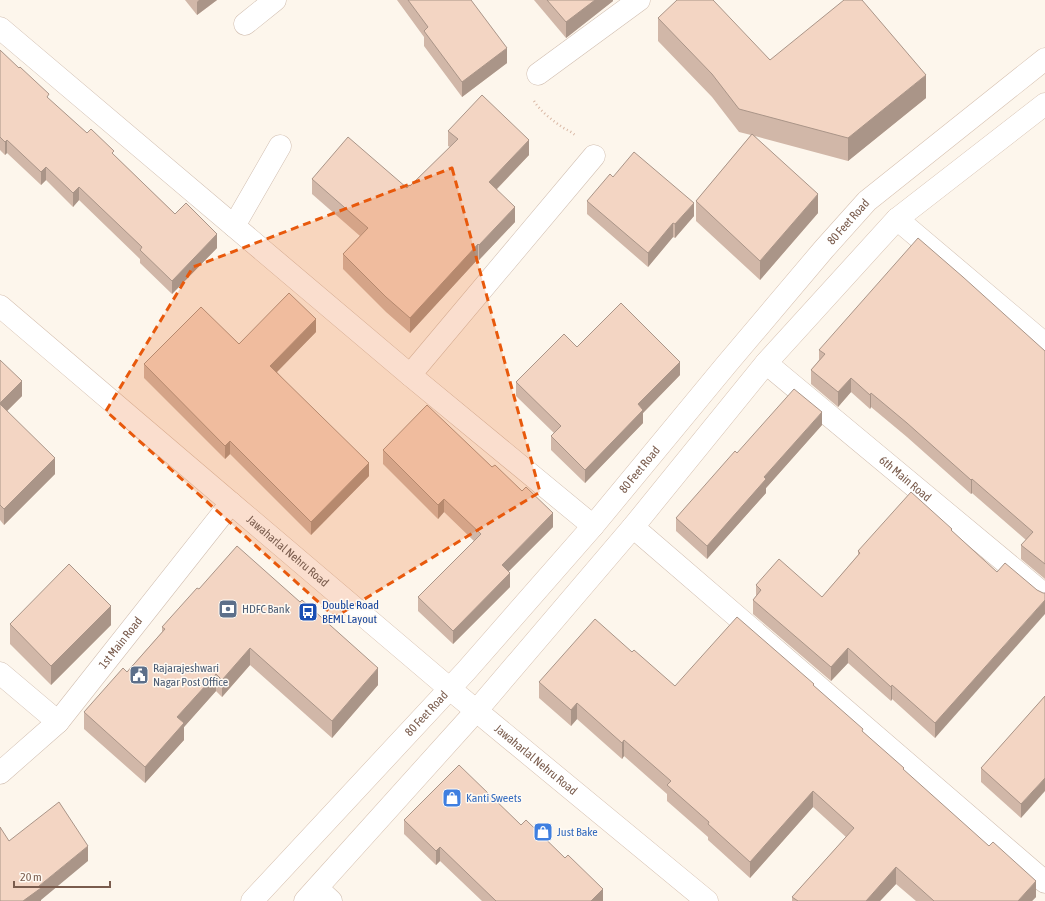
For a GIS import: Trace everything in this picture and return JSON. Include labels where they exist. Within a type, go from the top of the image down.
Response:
[{"type":"street","points":[[245,24],[275,0]]},
{"type":"street","points":[[538,74],[640,0]]},
{"type":"street","points":[[0,28],[410,375],[592,526]]},
{"type":"street","name":"80 Feet Road","points":[[252,901],[450,689],[592,526],[824,249],[867,201],[1045,59]]},
{"type":"street","points":[[318,897],[632,527],[766,362],[897,219],[1045,104]]},
{"type":"street","points":[[234,226],[280,146]]},
{"type":"street","points":[[410,375],[594,156]]},
{"type":"street","points":[[897,219],[1045,344]]},
{"type":"street","name":"Jawaharlal Nehru Road","points":[[0,306],[450,689],[707,901]]},
{"type":"street","name":"6th Main Road","points":[[766,362],[1045,595]]},
{"type":"street","name":"1st Main Road","points":[[0,773],[58,722],[231,503]]},
{"type":"street","points":[[632,527],[1045,882]]},
{"type":"street","points":[[0,673],[58,722]]},
{"type":"path","points":[[538,74],[530,84],[530,96],[539,108],[562,128],[574,134],[586,145],[594,156]]},
{"type":"highlighted area","points":[[452,168],[540,492],[335,617],[106,411],[193,267]]},
{"type":"building","points":[[408,0],[471,0],[507,48],[462,82],[424,31],[428,27]]},
{"type":"building","points":[[547,0],[595,0],[566,22]]},
{"type":"building","points":[[677,0],[713,0],[770,60],[844,0],[862,0],[926,75],[848,138],[739,109],[712,74],[658,18]]},
{"type":"building","points":[[0,50],[49,94],[47,97],[87,133],[91,129],[114,151],[112,153],[175,214],[186,203],[217,234],[172,281],[140,250],[142,247],[79,187],[73,193],[46,167],[41,172],[7,140],[5,142],[0,137]]},
{"type":"building","points":[[482,95],[529,140],[489,182],[515,207],[479,245],[478,244],[410,318],[386,297],[343,254],[368,228],[312,179],[348,137],[407,188],[458,139],[448,131]]},
{"type":"building","points":[[752,134],[818,194],[760,261],[696,201]]},
{"type":"building","points":[[634,152],[694,203],[675,224],[673,223],[648,253],[587,201],[610,174],[613,177]]},
{"type":"building","points":[[918,238],[1045,351],[1045,564],[1021,545],[1033,532],[871,393],[870,395],[851,378],[838,392],[811,370],[825,354],[819,350]]},
{"type":"building","points":[[289,293],[316,319],[270,366],[369,463],[311,522],[230,441],[225,446],[144,364],[201,307],[239,344]]},
{"type":"building","points":[[621,303],[680,362],[638,404],[643,410],[585,470],[551,436],[561,426],[516,382],[564,334],[577,347]]},
{"type":"building","points":[[0,360],[22,381],[0,403]]},
{"type":"building","points":[[794,389],[822,412],[764,477],[766,479],[707,546],[676,518],[735,451],[737,453]]},
{"type":"building","points":[[0,404],[55,458],[4,509],[0,505]]},
{"type":"building","points":[[427,405],[492,467],[495,465],[522,491],[526,487],[553,513],[502,565],[510,573],[453,631],[418,597],[481,534],[444,499],[438,505],[383,450]]},
{"type":"building","points":[[911,492],[997,572],[1005,563],[1037,590],[1045,593],[1045,600],[935,723],[892,685],[891,687],[848,648],[831,667],[753,600],[761,590],[756,585],[779,559],[822,597],[860,553],[858,551]]},
{"type":"building","points":[[237,546],[300,602],[302,600],[378,668],[332,721],[250,648],[222,680],[216,674],[177,717],[184,723],[145,767],[84,712],[123,668],[127,672],[165,629],[162,627],[197,588],[199,589]]},
{"type":"building","points":[[69,564],[111,606],[51,666],[10,624]]},
{"type":"building","points":[[737,617],[814,684],[813,685],[863,729],[862,731],[904,768],[903,769],[989,846],[993,842],[1036,881],[1018,901],[934,901],[896,867],[866,901],[798,901],[792,897],[854,828],[813,791],[750,862],[708,824],[709,822],[667,785],[671,781],[624,740],[622,743],[577,703],[571,710],[539,682],[595,619],[632,652],[634,650],[675,686]]},
{"type":"building","points":[[1045,696],[1045,778],[1021,804],[981,768]]},
{"type":"building","points":[[459,765],[521,825],[526,820],[565,858],[568,855],[603,889],[591,901],[496,901],[440,847],[436,851],[404,820]]},
{"type":"building","points":[[59,802],[88,846],[39,886],[41,888],[23,901],[0,901],[0,827],[9,841]]},
{"type":"place","name":"HDFC Bank","points":[[228,609]]},
{"type":"place","name":"Double Road BEML Layout","points":[[308,612]]},
{"type":"place","name":"Rajarajeshwari Nagar Post Office","points":[[139,675]]},
{"type":"place","name":"Kanti Sweets","points":[[452,798]]},
{"type":"place","name":"Just Bake","points":[[543,832]]}]
